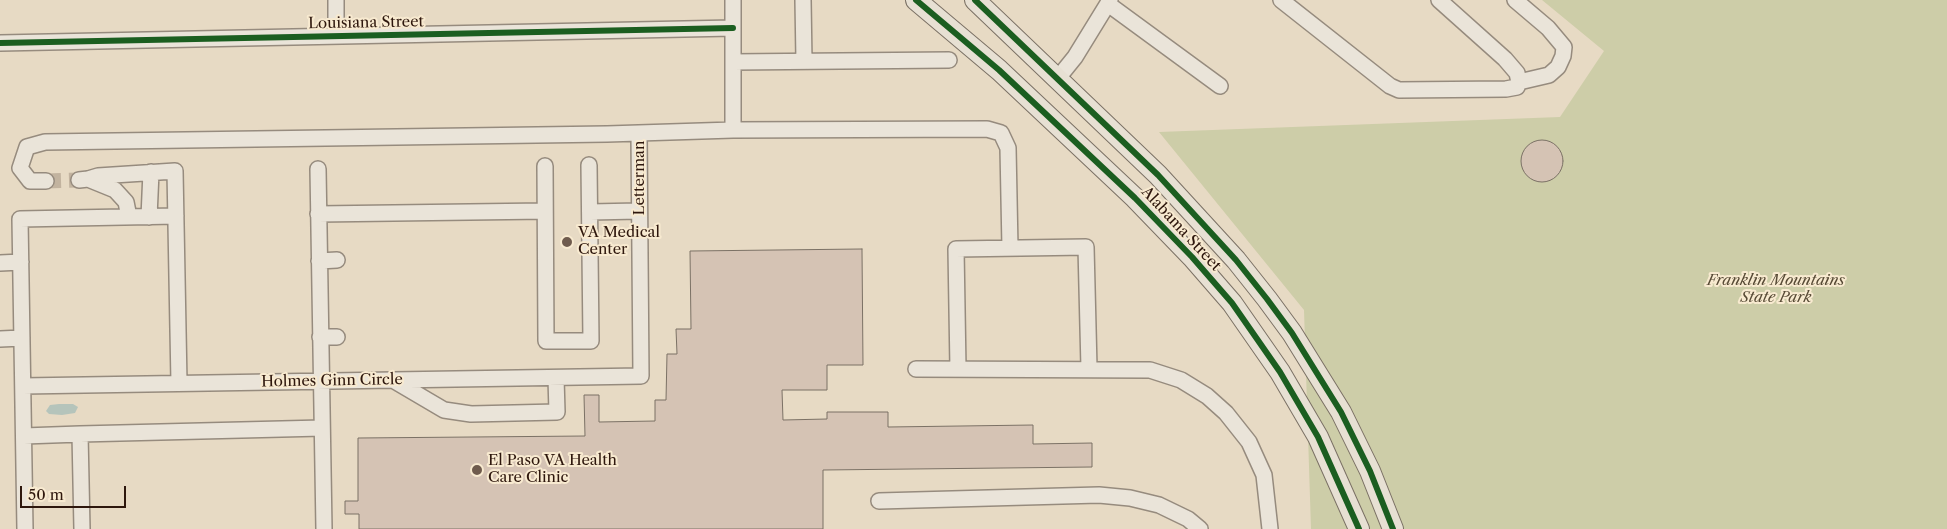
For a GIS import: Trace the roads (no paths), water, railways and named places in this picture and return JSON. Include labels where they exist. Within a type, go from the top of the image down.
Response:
[{"type":"main road","name":"Alabama Street","points":[[916,0],[999,70],[1128,191],[1192,257],[1232,303],[1280,372],[1318,437],[1360,529]]},
{"type":"main road","name":"Alabama Street","points":[[975,0],[1058,78],[1192,210],[1267,299],[1292,333],[1340,412],[1370,471],[1393,529]]},
{"type":"street","points":[[336,0],[336,36]]},
{"type":"street","points":[[733,0],[733,130]]},
{"type":"street","points":[[803,0],[804,61]]},
{"type":"street","points":[[1280,0],[1390,86],[1399,90],[1506,89],[1517,87],[1519,82],[1517,73],[1505,59],[1439,0]]},
{"type":"street","points":[[1515,0],[1548,28],[1564,47],[1563,56],[1558,66],[1549,75],[1519,82]]},
{"type":"street","points":[[1058,78],[1074,57],[1109,2],[1220,86]]},
{"type":"street","name":"Louisiana Street","points":[[0,43],[733,28]]},
{"type":"street","points":[[733,62],[949,60]]},
{"type":"street","name":"Letterman","points":[[641,376],[639,134],[733,130],[987,129],[1001,133],[1008,148],[1010,248]]},
{"type":"street","points":[[46,181],[30,181],[20,168],[27,147],[44,142],[639,134]]},
{"type":"street","points":[[545,166],[546,341],[591,341],[589,165]]},
{"type":"street","points":[[318,169],[324,529]]},
{"type":"street","points":[[129,217],[126,202],[115,190],[84,179],[98,176],[174,171],[179,383]]},
{"type":"street","points":[[149,217],[151,172]]},
{"type":"street","points":[[318,214],[545,211]]},
{"type":"street","points":[[590,212],[640,211]]},
{"type":"street","points":[[25,529],[20,219],[176,216]]},
{"type":"street","points":[[958,369],[956,249],[1086,247],[1089,368]]},
{"type":"street","points":[[319,261],[336,260]]},
{"type":"street","points":[[0,263],[21,262]]},
{"type":"street","points":[[320,337],[337,337]]},
{"type":"street","points":[[0,339],[22,338]]},
{"type":"street","points":[[916,369],[1089,368],[1150,370],[1181,380],[1207,396],[1226,413],[1249,442],[1264,475],[1270,529]]},
{"type":"street","name":"Holmes Ginn Circle","points":[[23,386],[641,376]]},
{"type":"street","points":[[393,380],[444,410],[471,414],[557,412],[556,378]]},
{"type":"street","points":[[24,436],[322,428]]},
{"type":"street","points":[[80,434],[82,529]]},
{"type":"street","points":[[879,501],[1099,495],[1122,497],[1159,505],[1188,520],[1199,529]]},
{"type":"tunnel","points":[[46,181],[79,180]]},
{"type":"place","name":"VA Medical Center","points":[[567,242]]},
{"type":"place","name":"El Paso VA Health Care Clinic","points":[[477,470]]},
{"type":"park label","name":"Franklin Mountains State Park","points":[[1776,290]]}]
